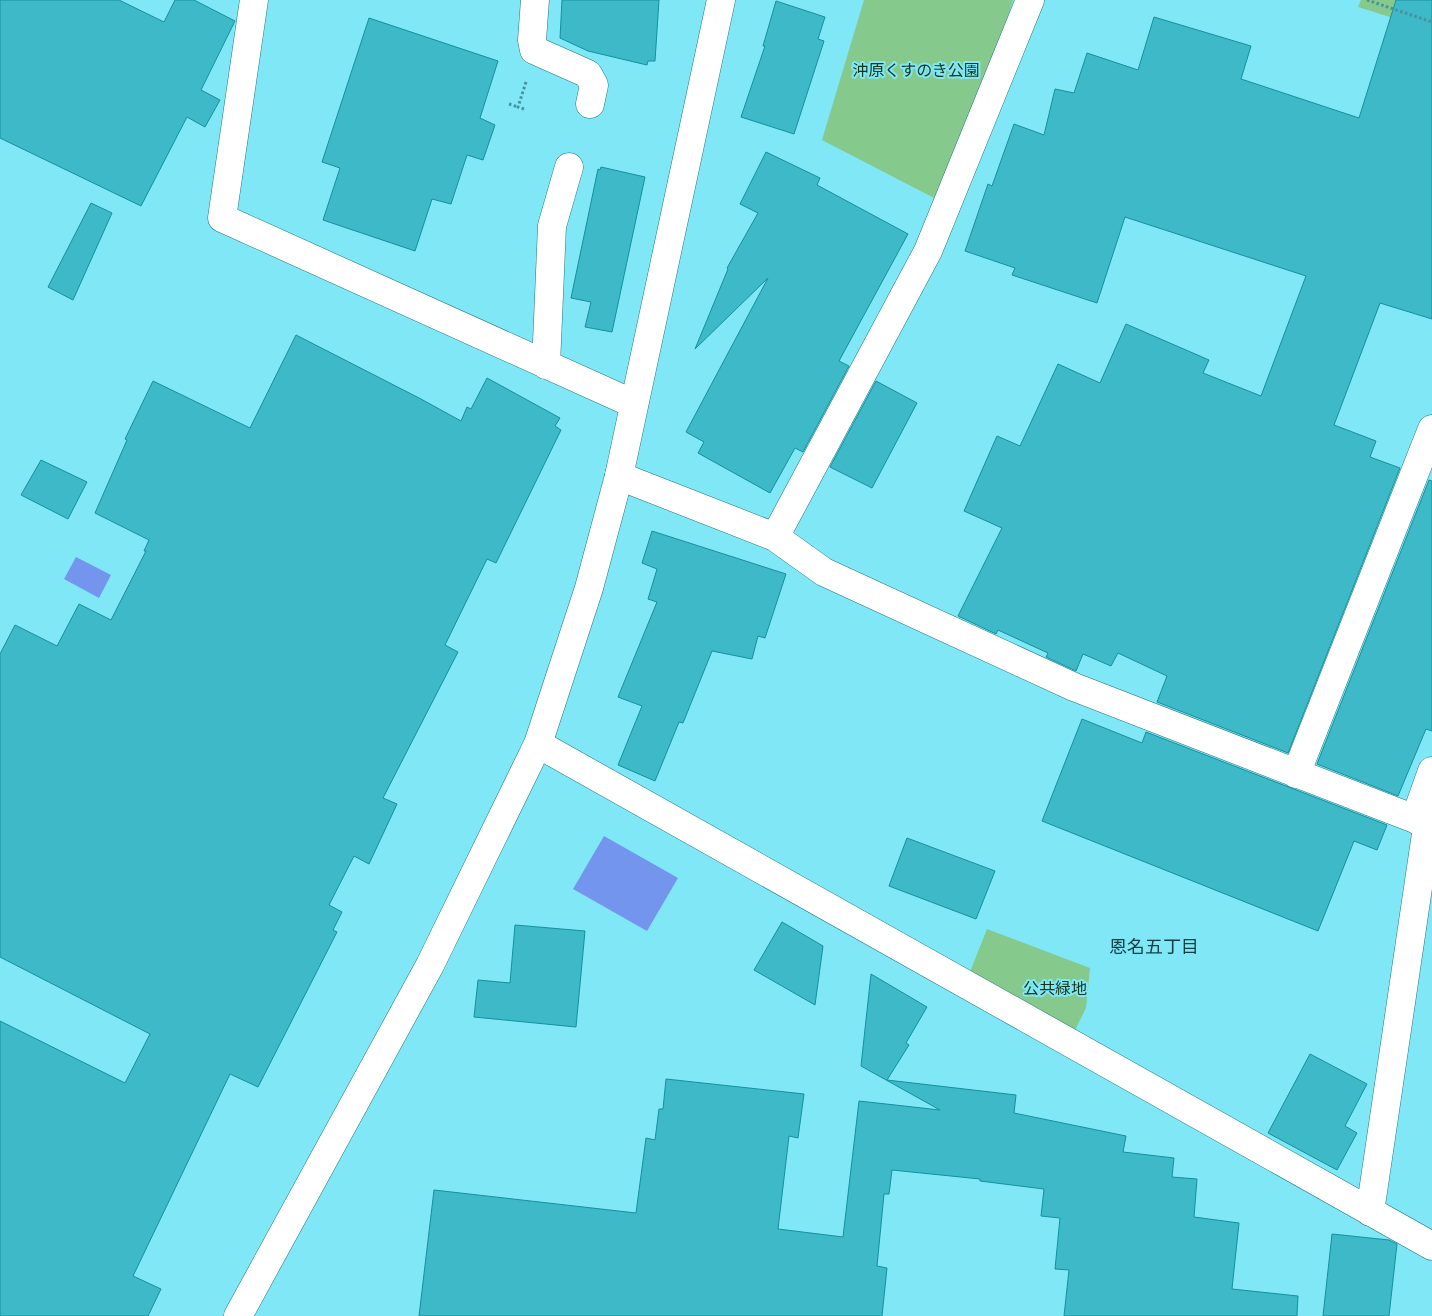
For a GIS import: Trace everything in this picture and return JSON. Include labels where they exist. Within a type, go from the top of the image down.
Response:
[{"type":"street","points":[[254,0],[222,218],[634,404]]},
{"type":"street","points":[[535,0],[532,40],[534,50],[588,74],[594,84],[590,104]]},
{"type":"street","points":[[238,1316],[430,965],[538,744],[589,588],[619,476],[720,0]]},
{"type":"street","points":[[774,537],[928,251],[1030,0]]},
{"type":"street","points":[[546,365],[552,226],[569,167]]},
{"type":"street","points":[[1296,774],[1432,429]]},
{"type":"street","points":[[619,476],[774,537],[824,572],[1074,687],[1425,825]]},
{"type":"street","points":[[538,744],[1432,1246]]},
{"type":"street","points":[[1370,1212],[1432,771]]},
{"type":"path","points":[[1367,0],[1432,22]]},
{"type":"path","points":[[509,104],[518,107]]},
{"type":"green space","name":"沖原くすのき公園","points":[[864,0],[1013,0],[992,67],[938,200],[822,140]]},
{"type":"green space","points":[[1361,0],[1395,0],[1432,12],[1432,30],[1358,7]]},
{"type":"green space","name":"公共緑地","points":[[987,929],[1090,968],[1086,1008],[1073,1034],[968,977]]},
{"type":"water","points":[[76,557],[111,575],[99,598],[64,579]]},
{"type":"water","points":[[604,836],[678,878],[647,931],[573,889]]},
{"type":"building","points":[[0,0],[119,0],[164,22],[175,0],[194,0],[235,21],[201,90],[220,100],[205,127],[187,117],[141,206],[0,138]]},
{"type":"building","points":[[562,0],[659,0],[655,61],[648,61],[647,65],[588,51],[560,38]]},
{"type":"building","points":[[1396,0],[1432,0],[1432,319],[1380,303],[1334,425],[1376,441],[1370,457],[1400,468],[1288,753],[1157,702],[1167,676],[1118,653],[1111,666],[1083,654],[1076,671],[1046,657],[1048,653],[998,630],[996,634],[958,616],[1002,528],[964,511],[997,436],[1020,446],[1058,364],[1100,383],[1126,324],[1209,360],[1203,373],[1261,396],[1306,276],[1125,217],[1097,303],[1012,275],[1015,268],[965,251],[988,184],[992,186],[1014,124],[1044,135],[1055,89],[1074,93],[1087,53],[1138,70],[1154,17],[1251,46],[1241,79],[1359,118]]},
{"type":"building","points":[[776,1],[825,17],[818,39],[824,41],[794,134],[741,117],[765,46],[763,46]]},
{"type":"building","points":[[369,18],[498,61],[480,118],[495,125],[483,160],[467,155],[451,204],[432,199],[415,251],[323,220],[340,168],[322,162]]},
{"type":"building","points":[[766,152],[820,178],[817,185],[908,234],[839,361],[849,366],[803,452],[795,448],[770,493],[698,453],[704,442],[686,432],[768,278],[695,349],[727,268],[758,213],[740,204]]},
{"type":"building","points":[[601,167],[645,177],[612,332],[585,327],[591,302],[571,298],[598,169],[600,170]]},
{"type":"building","points":[[91,203],[112,213],[73,300],[48,287]]},
{"type":"building","points":[[296,335],[461,421],[467,407],[471,409],[487,378],[560,418],[555,426],[561,430],[496,563],[487,559],[445,645],[458,652],[383,798],[397,804],[369,864],[354,856],[329,905],[342,912],[333,930],[337,932],[258,1087],[230,1074],[133,1276],[161,1289],[148,1316],[0,1316],[0,1021],[125,1083],[150,1034],[0,957],[0,654],[15,625],[57,646],[79,604],[111,620],[146,551],[144,551],[149,540],[95,513],[127,440],[125,439],[153,381],[250,428]]},
{"type":"building","points":[[876,381],[917,403],[872,488],[830,467]]},
{"type":"building","points":[[41,460],[87,482],[68,519],[21,495]]},
{"type":"building","points":[[1429,480],[1432,481],[1432,731],[1426,729],[1398,796],[1317,764]]},
{"type":"building","points":[[652,531],[786,574],[765,638],[758,636],[752,659],[712,651],[683,723],[679,722],[655,781],[618,765],[642,706],[618,697],[657,602],[648,599],[657,569],[642,563]]},
{"type":"building","points":[[1082,719],[1142,743],[1146,732],[1387,825],[1377,850],[1354,841],[1318,931],[1042,821]]},
{"type":"building","points":[[907,838],[995,871],[976,919],[889,886]]},
{"type":"building","points":[[782,922],[823,946],[815,1005],[754,970]]},
{"type":"building","points":[[515,925],[585,931],[576,1027],[474,1017],[478,980],[510,983]]},
{"type":"building","points":[[871,974],[927,1007],[906,1043],[909,1045],[887,1080],[1016,1095],[1014,1113],[1126,1136],[1123,1152],[1174,1158],[1172,1177],[1197,1179],[1194,1217],[1239,1223],[1232,1289],[1298,1296],[1297,1316],[1064,1316],[1069,1270],[1055,1269],[1060,1218],[1041,1216],[1044,1189],[980,1181],[980,1179],[892,1170],[889,1194],[884,1194],[877,1266],[887,1268],[882,1316],[419,1316],[434,1190],[636,1213],[646,1138],[655,1140],[659,1109],[663,1109],[666,1079],[804,1094],[798,1138],[789,1136],[778,1229],[843,1237],[859,1101],[940,1110],[861,1066]]},
{"type":"building","points":[[1310,1054],[1367,1084],[1345,1126],[1357,1133],[1337,1170],[1268,1133]]},
{"type":"building","points":[[1332,1234],[1389,1240],[1397,1244],[1389,1316],[1323,1316]]},
{"type":"district","name":"恩名五丁目","points":[[1154,947]]}]
